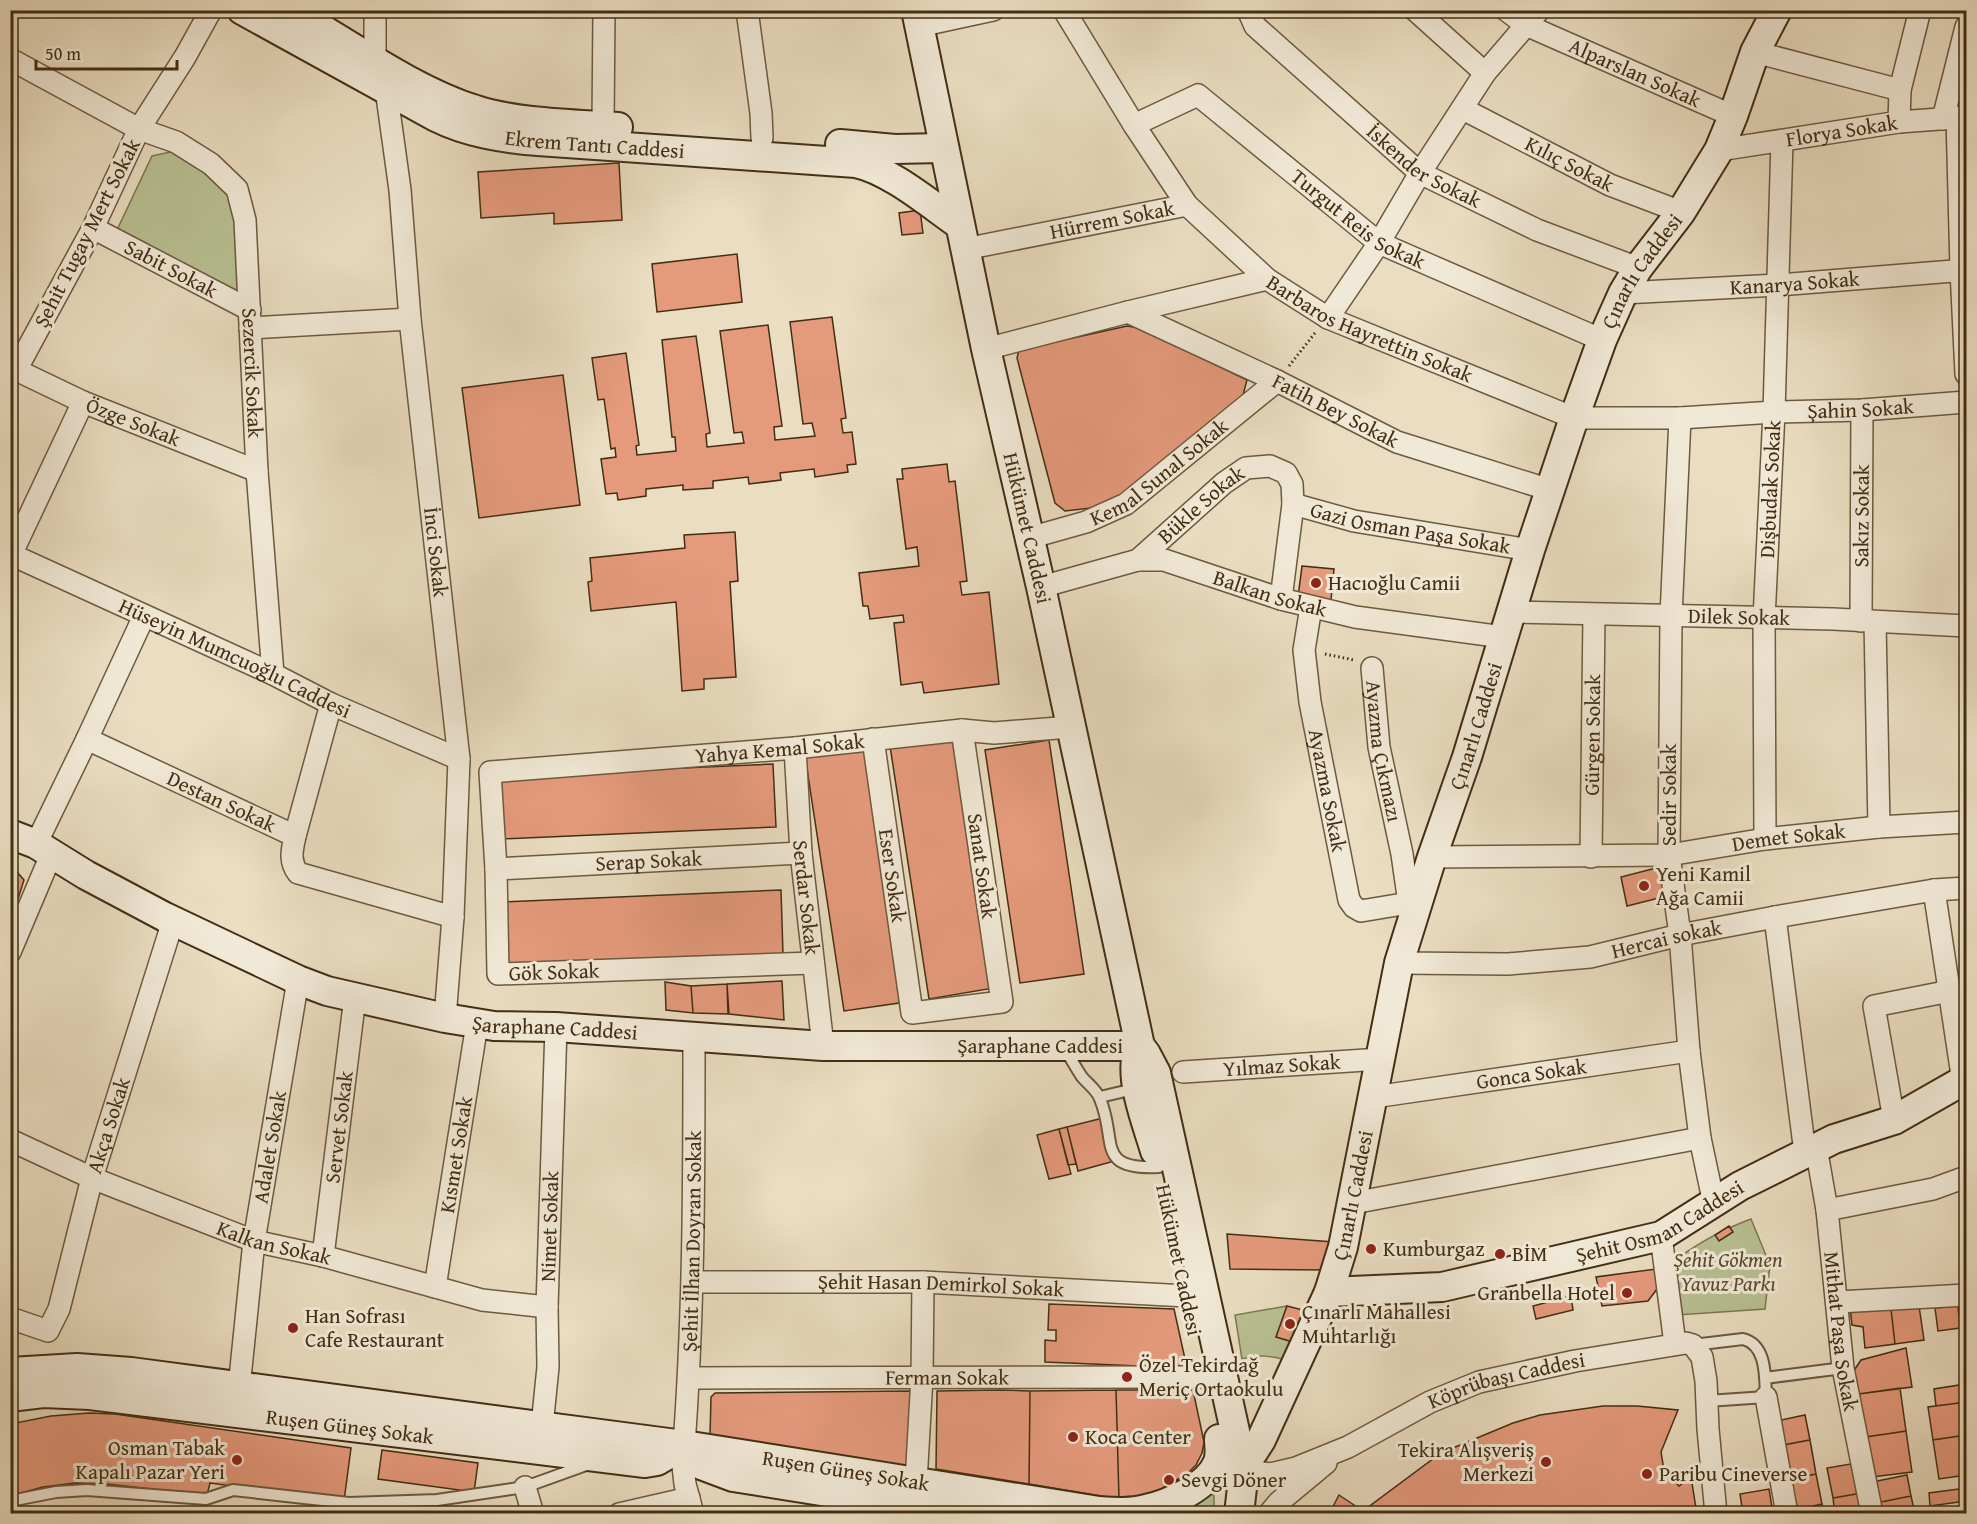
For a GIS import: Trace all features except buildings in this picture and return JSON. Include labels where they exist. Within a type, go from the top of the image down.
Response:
[{"type":"street","points":[[139,129],[185,57],[211,10]]},
{"type":"street","name":"Ekrem Tantı Caddesi","points":[[242,10],[381,75],[480,111],[603,136],[761,147],[943,148]]},
{"type":"street","name":"Ekrem Tantı Caddesi","points":[[290,10],[381,75]]},
{"type":"street","name":"İnci Sokak","points":[[375,10],[381,75],[400,190],[410,319],[459,759],[453,917],[445,1018]]},
{"type":"street","points":[[603,136],[604,10]]},
{"type":"street","points":[[747,10],[761,113],[761,147]]},
{"type":"street","points":[[918,18],[993,10]]},
{"type":"street","points":[[1064,10],[1134,125],[1187,205]]},
{"type":"street","name":"İskender Sokak","points":[[1248,10],[1256,26],[1420,173],[1537,231],[1638,268]]},
{"type":"street","points":[[1415,10],[1485,74]]},
{"type":"street","name":"Alparslan Sokak","points":[[1506,10],[1533,18],[1733,116]]},
{"type":"street","points":[[1899,122],[1900,90],[1920,10]]},
{"type":"street","name":"Çınarlı Caddesi","points":[[1243,1468],[1261,1440],[1329,1292],[1343,1247],[1353,1203],[1412,906],[1467,757],[1530,550],[1602,340],[1623,293],[1638,268],[1681,212],[1719,150],[1770,13]]},
{"type":"street","name":"Hükümet Caddesi","points":[[918,18],[986,349],[1041,587],[1140,1046],[1153,1065],[1155,1073],[1186,1296],[1204,1377],[1219,1438],[1229,1455],[1243,1468]]},
{"type":"street","points":[[1328,318],[1379,243],[1420,173],[1485,74],[1533,18]]},
{"type":"street","points":[[1966,27],[1955,118],[1964,270],[1966,374]]},
{"type":"street","points":[[1755,52],[1900,90]]},
{"type":"street","name":"Şehit Tugay Mert Sokak","points":[[10,59],[139,129],[93,228],[13,369]]},
{"type":"street","name":"Turgut Reis Sokak","points":[[1134,125],[1198,95],[1379,243],[1602,340]]},
{"type":"street","name":"Kılıç Sokak","points":[[1462,109],[1610,185],[1681,212]]},
{"type":"street","name":"Florya Sokak","points":[[1719,150],[1782,141],[1829,131],[1955,118]]},
{"type":"street","name":"Sezercik Sokak","points":[[139,129],[176,142],[211,164],[237,189],[245,220],[257,471],[273,674]]},
{"type":"street","name":"Dişbudak Sokak","points":[[1765,839],[1764,619],[1774,412],[1782,141]]},
{"type":"street","name":"Ekrem Tantı Caddesi","points":[[761,147],[870,165],[962,237]]},
{"type":"street","name":"Hürrem Sokak","points":[[962,237],[1187,205],[1267,279]]},
{"type":"street","name":"Sabit Sokak","points":[[93,228],[250,319]]},
{"type":"street","name":"Kanarya Sokak","points":[[1623,293],[1778,285],[1964,270]]},
{"type":"street","name":"Barbaros Hayrettin Sokak","points":[[986,349],[1267,279],[1328,318],[1574,418]]},
{"type":"street","name":"Fatih Bey Sokak","points":[[1128,312],[1276,381],[1397,442],[1550,490]]},
{"type":"street","points":[[250,319],[410,319]]},
{"type":"street","name":"Özge Sokak","points":[[13,369],[84,402],[257,471]]},
{"type":"street","name":"Kemal Sunal Sokak","points":[[1029,538],[1086,522],[1126,504],[1276,381]]},
{"type":"street","points":[[11,555],[84,402]]},
{"type":"street","name":"Şahin Sokak","points":[[1574,418],[1680,418],[1774,412],[1862,410],[1966,402]]},
{"type":"street","name":"Sakız Sokak","points":[[1862,410],[1868,621],[1879,827]]},
{"type":"street","name":"Sedir Sokak","points":[[1680,418],[1671,616],[1669,855],[1680,935],[1689,1051],[1700,1138],[1714,1204]]},
{"type":"street","name":"Bükle Sokak","points":[[1138,560],[1224,483],[1246,468],[1270,466],[1286,473],[1292,484],[1293,504],[1281,599]]},
{"type":"street","name":"Gazi Osman Paşa Sokak","points":[[1293,504],[1354,521],[1530,550]]},
{"type":"street","name":"Hüseyin Mumcuoğlu Caddesi","points":[[11,555],[273,674],[331,704],[459,759]]},
{"type":"street","name":"Balkan Sokak","points":[[1041,587],[1138,560],[1164,560],[1281,599],[1355,617],[1507,624]]},
{"type":"street","name":"Ayazma Sokak","points":[[1311,607],[1304,650],[1310,702],[1349,900],[1361,911],[1412,906]]},
{"type":"street","name":"Dilek Sokak","points":[[1507,624],[1594,615],[1868,621],[1966,626]]},
{"type":"street","name":"Gürgen Sokak","points":[[1591,857],[1594,615]]},
{"type":"street","points":[[10,952],[33,844],[87,739],[144,616]]},
{"type":"street","name":"Ayazma Çıkmazı","points":[[1372,668],[1380,747],[1412,906]]},
{"type":"street","points":[[295,836],[331,704]]},
{"type":"street","name":"Yahya Kemal Sokak","points":[[490,772],[795,748],[962,730],[994,733],[1071,727]]},
{"type":"street","name":"Sanat Sokak","points":[[912,1013],[1002,1002],[962,730]]},
{"type":"street","name":"Destan Sokak","points":[[87,739],[295,836],[291,856],[298,873],[453,917]]},
{"type":"street","name":"Eser Sokak","points":[[873,739],[912,1013]]},
{"type":"street","name":"Serdar Sokak","points":[[795,748],[801,853],[823,1046]]},
{"type":"street","name":"Gök Sokak","points":[[490,772],[496,869],[498,974],[813,963]]},
{"type":"street","name":"Demet Sokak","points":[[1432,857],[1669,855],[1765,839],[1879,827],[1966,822]]},
{"type":"street","name":"Şaraphane Caddesi","points":[[33,844],[173,921],[298,980],[327,991],[477,1024],[556,1027],[823,1046],[1140,1046]]},
{"type":"street","name":"Serap Sokak","points":[[496,869],[801,853]]},
{"type":"street","name":"Hercai sokak","points":[[1399,963],[1508,964],[1590,957],[1680,935],[1775,917],[1934,890],[1966,888]]},
{"type":"street","points":[[1934,890],[1965,1080]]},
{"type":"street","name":"Mithat Paşa Sokak","points":[[1775,917],[1811,1150],[1827,1210],[1843,1368],[1872,1514]]},
{"type":"street","name":"Akça Sokak","points":[[10,1318],[48,1331],[59,1309],[92,1178],[173,921]]},
{"type":"street","name":"Adalet Sokak","points":[[237,1400],[254,1241],[298,980]]},
{"type":"street","points":[[1894,1120],[1874,1006],[1950,992]]},
{"type":"street","name":"Servet Sokak","points":[[323,1256],[355,997]]},
{"type":"street","name":"Kısmet Sokak","points":[[435,1287],[477,1024]]},
{"type":"street","name":"Nimet Sokak","points":[[542,1426],[548,1367],[556,1027]]},
{"type":"street","name":"Şehit İlhan Doyran Sokak","points":[[691,1506],[684,1455],[693,1282],[694,1038]]},
{"type":"street","name":"Hükümet Caddesi","points":[[1140,1046],[1134,1065],[1138,1088],[1168,1165],[1243,1468],[1239,1514]]},
{"type":"street","name":"Gonca Sokak","points":[[1374,1097],[1689,1051]]},
{"type":"street","name":"Yılmaz Sokak","points":[[1183,1072],[1381,1059]]},
{"type":"street","name":"Şehit Osman Caddesi","points":[[1329,1292],[1442,1287],[1661,1236],[1740,1186],[1834,1139],[1894,1120],[1965,1080]]},
{"type":"street","points":[[1353,1203],[1700,1138]]},
{"type":"street","name":"Kalkan Sokak","points":[[10,1140],[92,1178],[254,1241],[323,1256],[482,1300],[548,1307]]},
{"type":"street","points":[[1827,1210],[1933,1189],[1966,1178]]},
{"type":"street","points":[[1661,1236],[1684,1345],[1702,1357],[1716,1514]]},
{"type":"street","name":"Şehit Hasan Demirkol Sokak","points":[[693,1282],[924,1282],[1186,1296]]},
{"type":"street","points":[[915,1501],[922,1377],[924,1282]]},
{"type":"street","points":[[1838,1302],[1966,1295]]},
{"type":"street","name":"Köprübaşı Caddesi","points":[[1243,1468],[1255,1473],[1269,1474],[1287,1470],[1348,1447],[1430,1402],[1479,1382],[1565,1362],[1684,1345]]},
{"type":"street","name":"Ruşen Güneş Sokak","points":[[10,1372],[77,1368],[131,1372],[237,1400],[603,1459],[645,1463],[684,1455]]},
{"type":"street","name":"Ferman Sokak","points":[[689,1378],[1204,1377]]},
{"type":"street","points":[[1765,1388],[1787,1514]]},
{"type":"street","name":"Ruşen Güneş Sokak","points":[[10,1397],[43,1393],[237,1400],[542,1426],[915,1501],[966,1514]]},
{"type":"street","name":"Ruşen Güneş Sokak","points":[[915,1501],[1124,1512],[1147,1509],[1190,1491],[1205,1481],[1217,1463],[1220,1453],[1219,1438]]},
{"type":"street","name":"Köprübaşı Caddesi","points":[[1269,1514],[1305,1480],[1348,1447]]},
{"type":"street","points":[[525,1487],[533,1514]]},
{"type":"street","points":[[619,1514],[691,1506]]},
{"type":"lane","points":[[1063,1047],[1083,1078],[1100,1097],[1115,1157],[1124,1165],[1137,1168],[1168,1165]]},
{"type":"lane","points":[[1100,1097],[1138,1088]]},
{"type":"lane","points":[[1684,1345],[1743,1339],[1750,1341],[1760,1351],[1765,1388]]},
{"type":"lane","points":[[1707,1401],[1843,1368]]},
{"type":"lane","points":[[10,1501],[56,1492],[87,1490],[206,1500],[233,1490],[348,1503],[400,1503],[525,1487],[603,1459]]},
{"type":"path","points":[[1276,381],[1328,318]]},
{"type":"path","name":"Ayazma Çıkmazı","points":[[1304,650],[1357,660],[1372,668]]},
{"type":"green space","points":[[175,151],[224,186],[241,219],[241,301],[117,230],[152,156]]},
{"type":"green space","name":"Şehit Gökmen Yavuz Parkı","points":[[1751,1219],[1770,1265],[1765,1309],[1677,1315],[1670,1264],[1709,1238]]},
{"type":"green space","points":[[1287,1306],[1276,1337],[1293,1342],[1285,1360],[1264,1356],[1242,1359],[1235,1315]]},
{"type":"green space","points":[[1202,1492],[1214,1495],[1214,1513],[1168,1514]]},
{"type":"place","name":"Hacıoğlu Camii","points":[[1316,583]]},
{"type":"place","name":"Yeni Kamil Ağa Camii","points":[[1644,886]]},
{"type":"place","name":"Kumburgaz","points":[[1371,1249]]},
{"type":"place","name":"BİM","points":[[1500,1254]]},
{"type":"place","name":"Granbella Hotel","points":[[1627,1293]]},
{"type":"place","name":"Çınarlı Mahallesi Muhtarlığı","points":[[1290,1324]]},
{"type":"place","name":"Han Sofrası Cafe Restaurant","points":[[293,1328]]},
{"type":"place","name":"Özel Tekirdağ Meriç Ortaokulu","points":[[1127,1377]]},
{"type":"place","name":"Koca Center","points":[[1073,1437]]},
{"type":"place","name":"Osman Tabak Kapalı Pazar Yeri","points":[[237,1460]]},
{"type":"place","name":"Tekira Alışveriş Merkezi","points":[[1546,1462]]},
{"type":"place","name":"Paribu Cineverse","points":[[1647,1474]]},
{"type":"place","name":"Sevgi Döner","points":[[1169,1480]]}]
